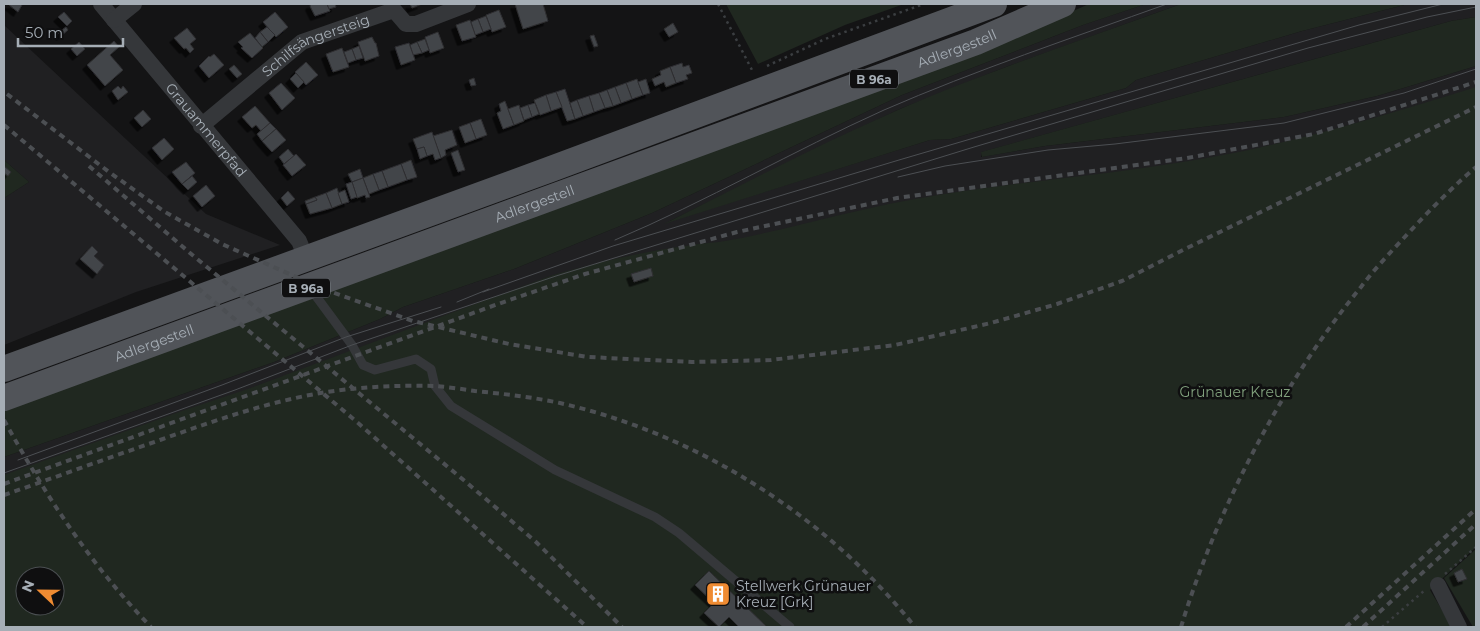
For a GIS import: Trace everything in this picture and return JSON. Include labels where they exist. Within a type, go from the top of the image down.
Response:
[{"type":"main road","name":"Adlergestell","points":[[4,369],[994,4]]},
{"type":"main road","name":"Adlergestell","points":[[4,398],[976,42],[1063,4]]},
{"type":"main road","points":[[697,114],[706,140]]},
{"type":"street","name":"Grauammerpfad","points":[[101,4],[299,241],[306,258]]},
{"type":"street","points":[[114,20],[134,4]]},
{"type":"street","name":"Schilfsängersteig","points":[[201,126],[302,42],[394,10],[406,24],[416,24],[468,4]]},
{"type":"street","points":[[1438,585],[1459,627]]},
{"type":"lane","points":[[309,287],[352,345],[363,366],[375,370],[416,359],[431,369],[435,386],[451,406],[555,470],[655,517],[679,533],[790,627]]},
{"type":"path","points":[[718,4],[753,72],[745,76]]},
{"type":"path","points":[[762,68],[826,39],[924,4]]},
{"type":"path","points":[[1382,627],[1430,585],[1438,585],[1445,574],[1476,547]]},
{"type":"shaded area","points":[[1146,4],[1181,4],[1006,67],[900,109],[668,222],[930,140],[951,139],[1126,88],[1136,80],[1302,31],[1408,4],[1476,4],[1476,17],[1451,21],[982,152],[981,157],[1045,146],[1284,117],[1377,96],[1476,66],[1476,93],[4,506],[4,457],[274,362],[380,319],[403,307],[514,269],[652,213],[902,95],[1083,25]]},
{"type":"shaded area","points":[[4,25],[206,214],[280,245],[136,292],[4,345],[4,198],[29,182],[4,160]]},
{"type":"green space","points":[[726,4],[904,4],[845,25],[758,64]]},
{"type":"green space","points":[[1089,4],[1146,4],[1083,25],[902,95],[652,213],[514,269],[403,307],[380,319],[274,362],[4,457],[4,408],[1016,36]]},
{"type":"green space","points":[[1181,4],[1408,4],[1302,31],[1136,80],[1126,88],[951,139],[930,140],[664,224],[811,150],[900,109],[1004,68]]},
{"type":"green space","points":[[1476,17],[1476,66],[1377,96],[1284,117],[1045,146],[982,157],[981,152],[1451,21]]},
{"type":"green space","name":"Grünauer Kreuz","points":[[1476,87],[1476,547],[1430,590],[1452,627],[4,627],[4,475],[248,389],[553,275],[587,266],[657,250],[748,237],[910,200],[983,188],[1201,159],[1271,145],[1374,118]]},
{"type":"green space","points":[[4,160],[29,182],[4,198]]},
{"type":"green space","points":[[1476,549],[1476,627],[1473,627],[1444,578]]},
{"type":"building","points":[[9,4],[20,4],[22,5],[18,12]]},
{"type":"building","points":[[311,4],[327,4],[330,11],[315,16],[310,6]]},
{"type":"building","points":[[327,4],[335,4],[336,7],[329,9]]},
{"type":"building","points":[[410,4],[422,4],[412,8]]},
{"type":"building","points":[[515,4],[543,4],[548,21],[523,29]]},
{"type":"building","points":[[499,10],[506,27],[492,32],[486,15]]},
{"type":"building","points":[[64,12],[72,21],[67,26],[58,17]]},
{"type":"building","points":[[275,12],[288,27],[276,37],[263,22]]},
{"type":"building","points":[[486,16],[491,29],[483,32],[478,19]]},
{"type":"building","points":[[478,19],[483,32],[475,35],[471,22]]},
{"type":"building","points":[[470,20],[476,37],[462,41],[456,25]]},
{"type":"building","points":[[673,23],[678,32],[669,37],[664,29]]},
{"type":"building","points":[[66,27],[68,30],[61,36],[58,33]]},
{"type":"building","points":[[267,27],[275,35],[268,42],[260,32]]},
{"type":"building","points":[[187,28],[196,39],[190,44],[194,49],[190,53],[174,38]]},
{"type":"building","points":[[260,32],[268,42],[262,47],[255,38]]},
{"type":"building","points":[[438,32],[444,48],[430,53],[425,37]]},
{"type":"building","points":[[250,33],[263,48],[252,58],[241,48],[243,47],[238,42]]},
{"type":"building","points":[[594,35],[598,46],[594,47],[590,36]]},
{"type":"building","points":[[372,37],[376,43],[379,56],[365,61],[358,42]]},
{"type":"building","points":[[425,39],[429,50],[422,53],[417,42]]},
{"type":"building","points":[[114,41],[119,47],[110,55],[123,70],[105,86],[87,65]]},
{"type":"building","points":[[79,42],[85,49],[77,56],[71,49]]},
{"type":"building","points":[[417,42],[422,53],[413,55],[410,45]]},
{"type":"building","points":[[409,43],[415,60],[401,65],[395,47]]},
{"type":"building","points":[[359,46],[363,58],[356,60],[352,49]]},
{"type":"building","points":[[342,48],[349,67],[333,72],[326,54]]},
{"type":"building","points":[[352,49],[356,60],[348,63],[344,52]]},
{"type":"building","points":[[214,54],[224,65],[209,78],[199,66],[209,56]]},
{"type":"building","points":[[306,62],[318,75],[306,85],[295,72]]},
{"type":"building","points":[[682,63],[683,67],[689,65],[692,73],[686,75],[688,79],[676,83],[670,67]]},
{"type":"building","points":[[234,65],[242,74],[237,78],[229,69]]},
{"type":"building","points":[[670,67],[676,83],[666,87],[664,82],[655,86],[652,79],[661,75],[660,71]]},
{"type":"building","points":[[296,73],[304,82],[298,88],[290,79]]},
{"type":"building","points":[[474,78],[476,85],[471,86],[469,80]]},
{"type":"building","points":[[637,79],[643,95],[632,99],[626,83]]},
{"type":"building","points":[[646,79],[650,93],[643,95],[638,82]]},
{"type":"building","points":[[281,83],[295,98],[282,110],[269,93]]},
{"type":"building","points":[[626,83],[632,99],[621,103],[615,87]]},
{"type":"building","points":[[118,86],[121,89],[123,86],[128,92],[118,100],[112,91]]},
{"type":"building","points":[[615,87],[621,103],[613,106],[607,90]]},
{"type":"building","points":[[565,89],[575,119],[567,121],[556,92]]},
{"type":"building","points":[[607,90],[613,106],[605,108],[599,93]]},
{"type":"building","points":[[556,92],[562,107],[551,111],[546,95]]},
{"type":"building","points":[[599,93],[605,108],[594,112],[589,96]]},
{"type":"building","points":[[546,95],[551,111],[540,115],[534,100]]},
{"type":"building","points":[[589,96],[594,112],[583,116],[577,100]]},
{"type":"building","points":[[577,100],[583,116],[575,119],[570,103]]},
{"type":"building","points":[[505,101],[514,125],[503,129],[497,113],[501,111],[499,104]]},
{"type":"building","points":[[535,103],[539,114],[532,117],[528,105]]},
{"type":"building","points":[[519,105],[524,121],[514,125],[508,109]]},
{"type":"building","points":[[528,105],[532,117],[524,120],[520,108]]},
{"type":"building","points":[[255,106],[270,123],[261,131],[256,125],[252,128],[242,117]]},
{"type":"building","points":[[143,110],[151,119],[142,127],[134,118]]},
{"type":"building","points":[[481,119],[487,135],[476,139],[470,123]]},
{"type":"building","points":[[270,123],[276,129],[262,141],[257,134]]},
{"type":"building","points":[[470,123],[476,139],[465,143],[459,127]]},
{"type":"building","points":[[276,129],[286,140],[272,152],[262,141]]},
{"type":"building","points":[[452,130],[457,145],[445,150],[446,155],[441,158],[433,136]]},
{"type":"building","points":[[432,132],[441,158],[435,160],[433,154],[427,156],[424,147],[417,149],[413,139]]},
{"type":"building","points":[[164,138],[174,149],[162,160],[152,148]]},
{"type":"building","points":[[424,147],[427,156],[420,159],[417,149]]},
{"type":"building","points":[[288,149],[294,156],[284,164],[279,157]]},
{"type":"building","points":[[458,150],[465,170],[458,172],[451,153]]},
{"type":"building","points":[[296,154],[306,165],[292,176],[283,165]]},
{"type":"building","points":[[411,160],[417,177],[407,180],[401,164]]},
{"type":"building","points":[[186,162],[195,173],[182,184],[172,172]]},
{"type":"building","points":[[401,164],[407,180],[388,187],[382,171]]},
{"type":"building","points":[[4,166],[11,172],[8,176],[4,173]]},
{"type":"building","points":[[360,169],[363,178],[352,182],[348,174]]},
{"type":"building","points":[[382,171],[388,187],[379,190],[373,174]]},
{"type":"building","points":[[373,174],[379,190],[369,194],[363,178]]},
{"type":"building","points":[[192,176],[197,182],[188,190],[182,184]]},
{"type":"building","points":[[363,178],[370,197],[366,198],[365,195],[357,198],[352,182]]},
{"type":"building","points":[[352,182],[357,197],[351,199],[346,184]]},
{"type":"building","points":[[206,185],[215,196],[202,207],[193,196]]},
{"type":"building","points":[[337,188],[342,204],[332,208],[326,193]]},
{"type":"building","points":[[345,190],[349,202],[342,204],[338,193]]},
{"type":"building","points":[[288,191],[295,199],[287,206],[281,198]]},
{"type":"building","points":[[326,193],[332,208],[310,214],[306,204],[317,200],[315,197]]},
{"type":"building","points":[[315,197],[317,200],[306,204],[305,201]]},
{"type":"building","points":[[92,246],[98,252],[94,256],[104,265],[97,274],[80,259]]},
{"type":"building","points":[[651,268],[653,276],[634,282],[631,274]]},
{"type":"building","points":[[1462,569],[1467,579],[1458,582],[1454,573]]},
{"type":"building","name":"Stellwerk Grünauer Kreuz [Grk]","points":[[709,571],[767,627],[739,627],[729,617],[719,627],[704,613],[714,603],[695,585]]},
{"type":"tram line","points":[[615,240],[683,209],[884,110],[919,95],[1167,4]]},
{"type":"tram line","points":[[483,292],[613,246],[899,160],[1359,25],[1443,4]]},
{"type":"tram line","points":[[4,473],[235,390],[352,345],[556,276],[974,147],[1308,48],[1427,17],[1476,7]]},
{"type":"tram line","points":[[898,177],[945,166],[1048,150],[1115,144],[1284,123],[1404,93],[1476,69]]},
{"type":"tram line","points":[[457,302],[489,289]]},
{"type":"tram line","points":[[18,460],[346,337],[441,307]]},
{"type":"railway","points":[[4,484],[585,274],[737,232],[897,198],[1187,158],[1314,134],[1476,82]]},
{"type":"railway","points":[[7,94],[165,212],[222,244],[323,289],[413,321],[509,344],[588,357],[692,362],[771,360],[895,345],[991,323],[1057,304],[1122,281],[1476,107]]},
{"type":"railway","points":[[4,125],[357,422],[587,627]]},
{"type":"railway","points":[[89,166],[190,253],[536,542],[622,627]]},
{"type":"railway","points":[[1181,627],[1213,538],[1233,493],[1255,449],[1305,364],[1332,324],[1375,269],[1428,212],[1476,167]]},
{"type":"railway","points":[[4,495],[217,420],[256,408],[315,394],[360,388],[435,386],[528,397],[560,403],[612,417],[662,436],[710,459],[756,485],[800,516],[842,550],[880,587],[915,627]]},
{"type":"railway","points":[[4,420],[36,476],[70,528],[108,579],[151,627]]},
{"type":"railway","points":[[1346,627],[1476,509]]},
{"type":"railway","points":[[1363,627],[1476,524]]},
{"type":"place","name":"Stellwerk Grünauer Kreuz [Grk]","points":[[718,594]]}]
